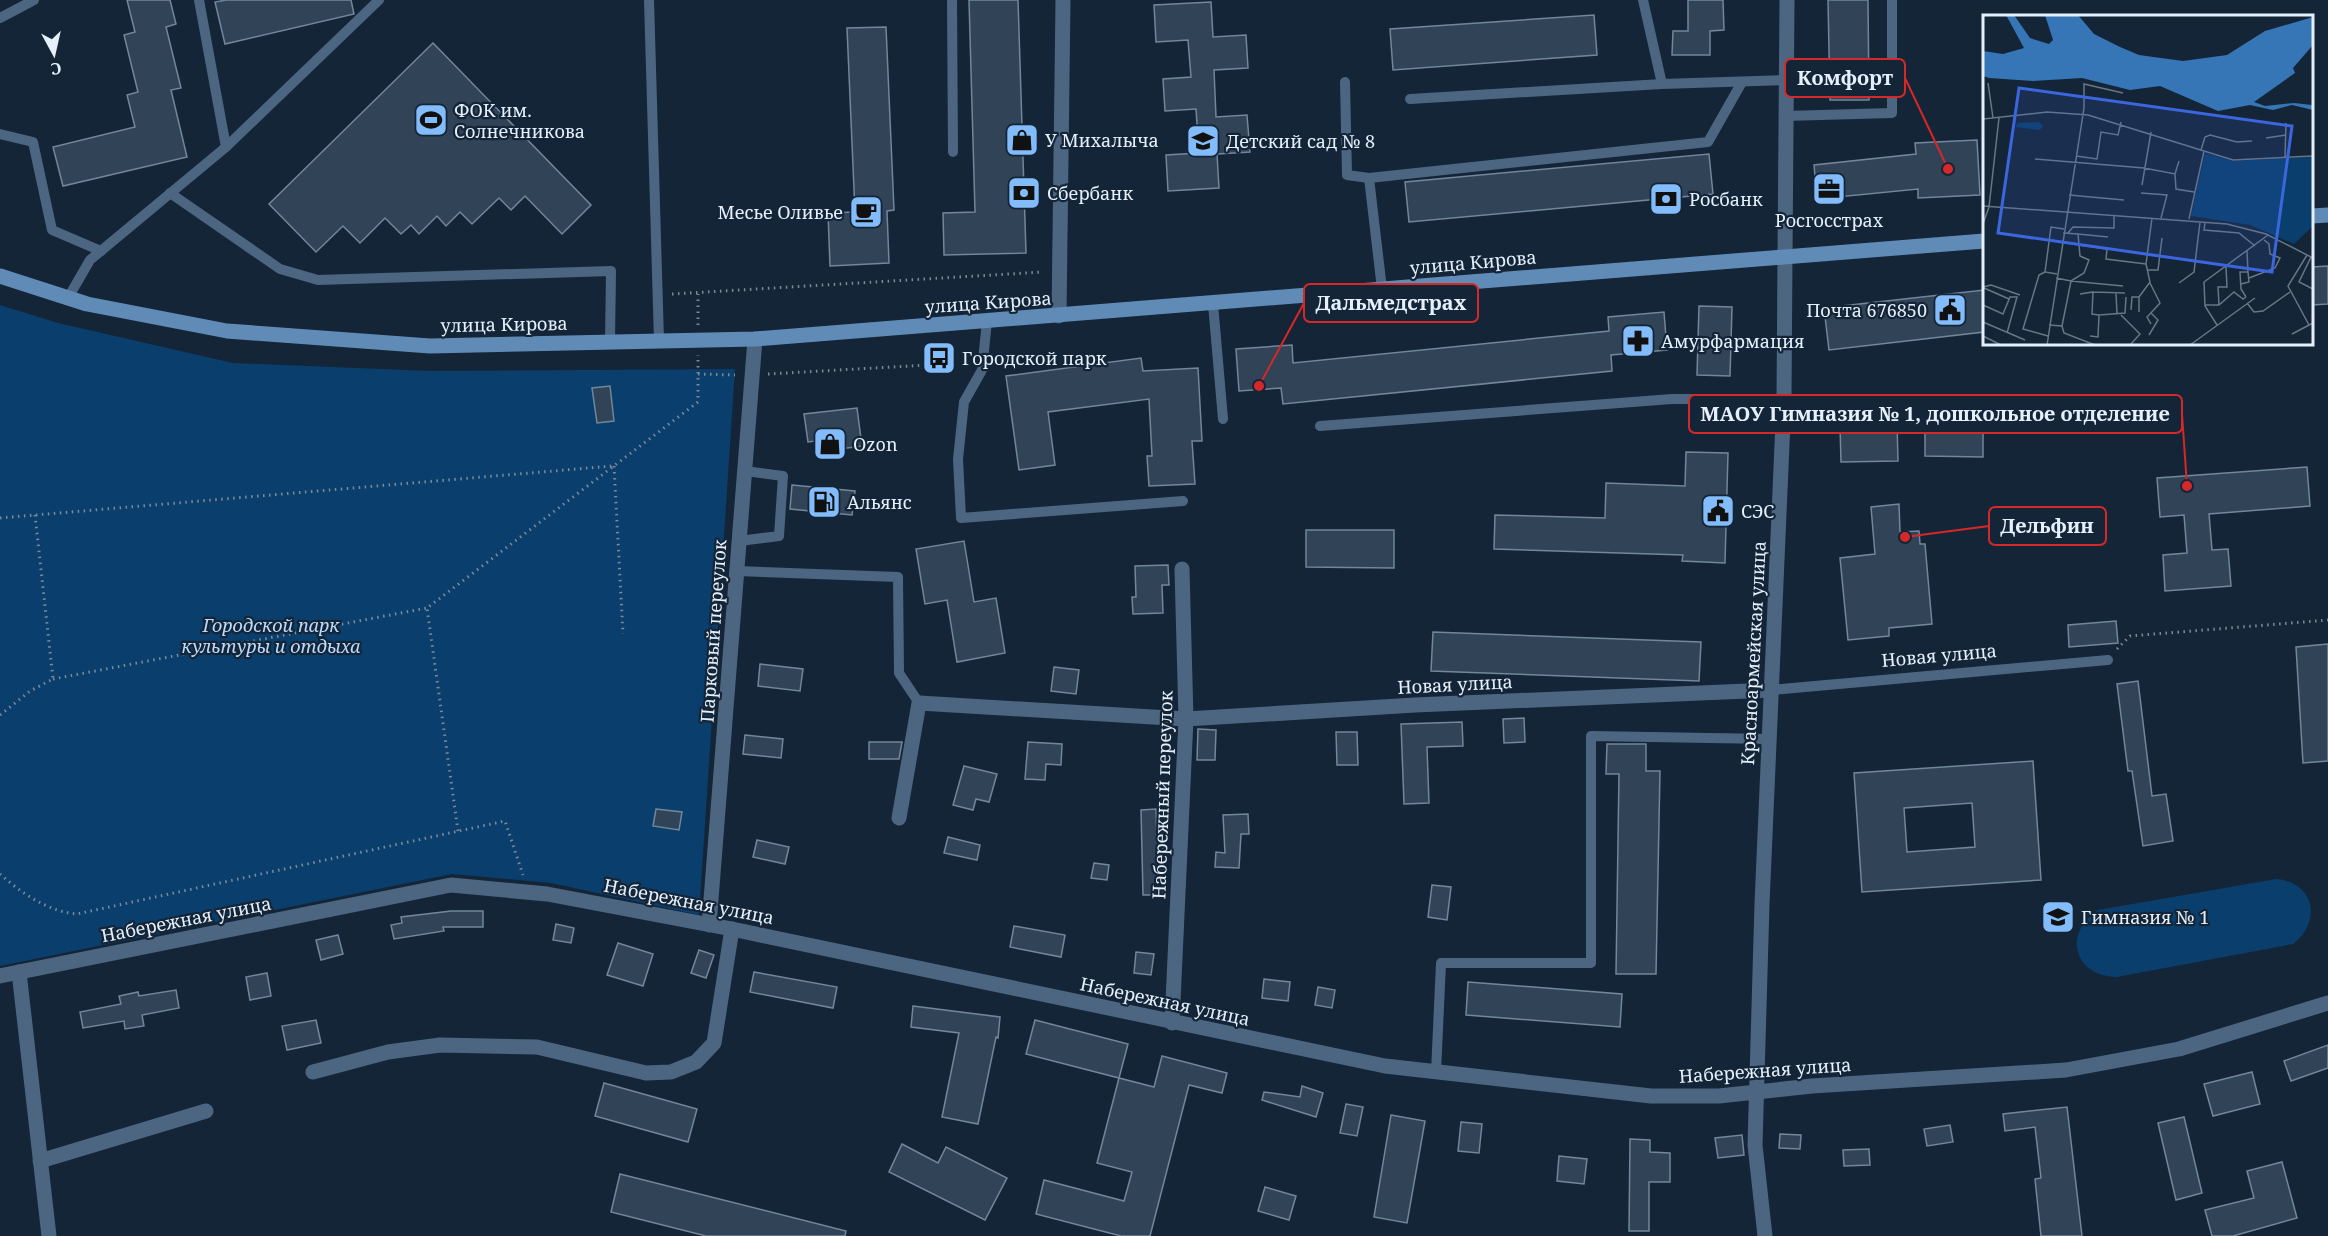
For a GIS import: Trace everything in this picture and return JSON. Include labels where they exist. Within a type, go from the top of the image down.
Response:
[{"type":"main road","points":[[2313,216],[2328,215]]},
{"type":"main road","name":"улица Кирова","points":[[0,276],[87,304],[227,331],[430,346],[755,339],[1214,304],[1983,240]]},
{"type":"street","points":[[1059,316],[1063,0]]},
{"type":"street","name":"Красноармейская улица","points":[[1765,1236],[1755,1145],[1768,739],[1784,399],[1787,0]]},
{"type":"street","name":"Парковый переулок","points":[[709,925],[755,339]]},
{"type":"street","name":"Набережный переулок","points":[[1172,1023],[1186,719],[1182,569]]},
{"type":"street","name":"Новая улица","points":[[919,703],[1186,719],[1415,705],[1771,690]]},
{"type":"street","points":[[899,818],[919,703]]},
{"type":"street","name":"Набережная улица","points":[[0,976],[451,885],[547,894],[732,929],[1385,1066],[1651,1096],[1719,1096],[1812,1086],[2066,1070],[2179,1050],[2328,1003]]},
{"type":"street","points":[[313,1072],[388,1052],[440,1045],[537,1047],[646,1073],[671,1072],[696,1062],[714,1043],[732,929]]},
{"type":"street","points":[[19,972],[49,1236]]},
{"type":"street","points":[[40,1161],[206,1111]]},
{"type":"lane","points":[[0,18],[34,0]]},
{"type":"lane","points":[[199,0],[226,147]]},
{"type":"lane","points":[[68,298],[90,260],[226,147],[379,0]]},
{"type":"lane","points":[[649,0],[659,341]]},
{"type":"lane","points":[[952,0],[953,152]]},
{"type":"lane","points":[[1643,0],[1662,84]]},
{"type":"lane","points":[[1785,116],[1892,113],[1892,0]]},
{"type":"lane","points":[[1410,99],[1662,84],[1785,81]]},
{"type":"lane","points":[[1345,82],[1347,175],[1369,178],[1708,142],[1742,82]]},
{"type":"lane","points":[[0,134],[33,142],[52,230],[101,251]]},
{"type":"lane","points":[[1369,178],[1382,289]]},
{"type":"lane","points":[[170,193],[280,269],[318,280],[610,271],[610,341]]},
{"type":"lane","points":[[1214,304],[1223,419]]},
{"type":"lane","points":[[987,321],[982,370],[964,402],[958,459],[962,518],[1183,501]]},
{"type":"lane","points":[[1320,426],[1672,399],[1784,399]]},
{"type":"lane","points":[[739,541],[779,536],[783,476],[745,471]]},
{"type":"lane","points":[[737,571],[898,577],[899,673],[919,703]]},
{"type":"lane","name":"Новая улица","points":[[1771,690],[2108,660]]},
{"type":"lane","points":[[1436,1072],[1441,963],[1591,963],[1591,736],[1768,739]]},
{"type":"path","points":[[658,295],[1059,271]]},
{"type":"path","points":[[0,715],[30,691],[53,678],[428,608],[698,402],[698,294]]},
{"type":"path","points":[[698,374],[752,375],[928,365]]},
{"type":"path","points":[[0,518],[614,466]]},
{"type":"path","points":[[614,466],[623,634]]},
{"type":"path","points":[[35,515],[53,678]]},
{"type":"path","points":[[428,608],[458,831]]},
{"type":"path","points":[[2108,660],[2130,636],[2328,620]]},
{"type":"path","points":[[0,874],[29,897],[62,913],[77,914],[505,821],[528,892]]},
{"type":"green space","name":"Городской парк культуры и отдыха","points":[[0,305],[58,323],[233,363],[430,371],[735,369],[699,915],[551,883],[452,874],[0,966]]},
{"type":"green space","points":[[2276,879],[2299,887],[2310,904],[2311,915],[2308,925],[2293,944],[2117,977],[2102,975],[2091,970],[2083,962],[2078,952],[2077,941],[2080,930],[2087,919],[2098,910]]},
{"type":"building","points":[[127,0],[170,0],[176,24],[166,27],[181,88],[171,90],[187,157],[63,186],[53,147],[135,127],[127,95],[138,92],[124,35],[135,32]]},
{"type":"building","points":[[226,0],[351,0],[354,14],[225,44],[215,2]]},
{"type":"building","points":[[969,0],[1018,0],[1026,253],[944,255],[943,213],[975,212]]},
{"type":"building","points":[[1688,0],[1723,0],[1724,30],[1710,31],[1710,55],[1672,55],[1673,31],[1688,31]]},
{"type":"building","points":[[1828,0],[1868,0],[1869,100],[1830,100]]},
{"type":"building","points":[[1211,2],[1213,37],[1246,35],[1248,68],[1214,70],[1216,117],[1247,115],[1250,152],[1217,154],[1219,188],[1168,191],[1166,155],[1199,153],[1196,109],[1165,111],[1163,79],[1191,77],[1188,40],[1156,42],[1154,5]]},
{"type":"building","points":[[1594,15],[1597,55],[1393,70],[1390,29]]},
{"type":"building","points":[[886,27],[894,210],[887,211],[889,263],[830,266],[828,213],[855,212],[847,28]]},
{"type":"building","name":"ФОК им. Солнечникова","points":[[433,43],[591,205],[562,234],[525,196],[511,210],[499,198],[472,224],[460,212],[446,226],[437,216],[419,234],[411,225],[401,234],[385,218],[360,243],[343,226],[316,252],[269,204]]},
{"type":"building","points":[[1977,140],[1980,195],[1918,198],[1918,189],[1817,199],[1814,165],[1916,154],[1915,143]]},
{"type":"building","points":[[1709,154],[1713,194],[1409,222],[1405,182]]},
{"type":"building","points":[[2328,266],[2328,304],[2313,305],[2313,267]]},
{"type":"building","points":[[1983,290],[1983,332],[1829,350],[1824,308]]},
{"type":"building","points":[[1699,306],[1732,307],[1730,376],[1697,375]]},
{"type":"building","points":[[1664,312],[1667,350],[1611,355],[1612,371],[1283,404],[1281,388],[1239,391],[1236,349],[1292,345],[1293,363],[1609,331],[1608,317]]},
{"type":"building","points":[[1141,358],[1143,371],[1198,368],[1202,441],[1192,441],[1195,484],[1149,486],[1147,456],[1152,456],[1149,399],[1048,412],[1055,465],[1019,470],[1006,376]]},
{"type":"building","points":[[610,386],[614,421],[597,423],[592,388]]},
{"type":"building","points":[[857,408],[862,446],[824,451],[823,440],[808,442],[804,414]]},
{"type":"building","points":[[1925,420],[1983,420],[1983,457],[1925,456]]},
{"type":"building","points":[[1897,423],[1898,461],[1841,462],[1840,425]]},
{"type":"building","points":[[1686,452],[1728,453],[1725,563],[1682,561],[1683,555],[1494,549],[1495,515],[1605,518],[1606,483],[1685,486]]},
{"type":"building","points":[[2307,467],[2310,506],[2209,514],[2212,550],[2228,549],[2231,586],[2165,591],[2163,555],[2187,553],[2184,515],[2160,517],[2157,478]]},
{"type":"building","points":[[792,485],[855,491],[852,515],[790,509]]},
{"type":"building","points":[[1899,504],[1900,532],[1919,531],[1920,544],[1925,544],[1932,624],[1889,628],[1889,636],[1848,640],[1840,558],[1875,554],[1871,507]]},
{"type":"building","points":[[1306,530],[1394,530],[1394,568],[1306,567]]},
{"type":"building","points":[[964,541],[974,602],[996,598],[1005,653],[957,662],[947,600],[925,604],[916,549]]},
{"type":"building","points":[[1168,565],[1169,585],[1162,585],[1163,613],[1133,614],[1132,597],[1136,597],[1135,566]]},
{"type":"building","points":[[2116,621],[2118,643],[2069,647],[2068,625]]},
{"type":"building","points":[[1433,632],[1701,642],[1699,681],[1431,671]]},
{"type":"building","points":[[2328,644],[2328,761],[2303,763],[2296,647]]},
{"type":"building","points":[[760,664],[803,669],[800,691],[758,686]]},
{"type":"building","points":[[1054,667],[1079,670],[1076,694],[1051,691]]},
{"type":"building","points":[[2138,681],[2152,796],[2166,794],[2173,841],[2143,846],[2132,771],[2128,771],[2117,684]]},
{"type":"building","points":[[1524,718],[1525,742],[1504,743],[1503,719]]},
{"type":"building","points":[[1462,722],[1463,746],[1427,747],[1429,803],[1404,804],[1401,724]]},
{"type":"building","points":[[1198,729],[1216,730],[1215,760],[1197,760]]},
{"type":"building","points":[[1336,732],[1357,732],[1358,765],[1337,765]]},
{"type":"building","points":[[745,735],[783,739],[781,758],[743,754]]},
{"type":"building","points":[[869,742],[902,742],[899,759],[869,759]]},
{"type":"building","points":[[1028,742],[1062,744],[1061,765],[1046,764],[1045,780],[1025,779]]},
{"type":"building","points":[[1607,744],[1646,744],[1646,771],[1660,771],[1656,974],[1616,974],[1619,774],[1606,774]]},
{"type":"building","points":[[2033,761],[2041,880],[1862,892],[1854,773]],"holes":[[[1972,803],[1975,847],[1907,852],[1904,808]]]},
{"type":"building","points":[[964,766],[997,774],[989,802],[976,799],[973,810],[953,805]]},
{"type":"building","points":[[656,809],[682,812],[679,830],[653,826]]},
{"type":"building","points":[[1156,809],[1157,838],[1163,838],[1164,895],[1143,895],[1141,810]]},
{"type":"building","points":[[1248,814],[1249,834],[1241,834],[1239,868],[1215,867],[1216,852],[1225,853],[1223,815]]},
{"type":"building","points":[[948,837],[980,845],[977,860],[944,853]]},
{"type":"building","points":[[757,840],[789,847],[785,864],[753,857]]},
{"type":"building","points":[[1094,863],[1109,865],[1107,880],[1091,878]]},
{"type":"building","points":[[1432,885],[1451,887],[1447,920],[1428,917]]},
{"type":"building","points":[[451,911],[483,911],[483,927],[443,927],[444,931],[394,939],[391,925],[402,923],[401,917]]},
{"type":"building","points":[[556,924],[574,928],[571,943],[553,940]]},
{"type":"building","points":[[1014,926],[1065,935],[1061,957],[1010,947]]},
{"type":"building","points":[[338,935],[343,954],[321,960],[316,940]]},
{"type":"building","points":[[618,943],[653,954],[643,986],[607,975]]},
{"type":"building","points":[[699,950],[714,955],[706,978],[691,973]]},
{"type":"building","points":[[1136,952],[1154,954],[1151,975],[1134,973]]},
{"type":"building","points":[[754,972],[837,987],[833,1008],[750,992]]},
{"type":"building","points":[[267,973],[271,996],[250,1000],[246,977]]},
{"type":"building","points":[[1264,979],[1290,982],[1288,1001],[1262,998]]},
{"type":"building","points":[[1468,982],[1622,994],[1620,1027],[1466,1015]]},
{"type":"building","points":[[1318,987],[1335,990],[1332,1008],[1315,1005]]},
{"type":"building","points":[[176,990],[179,1008],[142,1015],[144,1026],[125,1029],[124,1021],[83,1028],[80,1012],[121,1004],[119,996],[138,992],[139,996]]},
{"type":"building","points":[[913,1006],[1000,1017],[998,1038],[996,1037],[978,1124],[942,1117],[959,1033],[911,1027]]},
{"type":"building","points":[[316,1020],[321,1043],[287,1050],[282,1026]]},
{"type":"building","points":[[1035,1020],[1128,1044],[1119,1078],[1026,1054]]},
{"type":"building","points":[[2328,1045],[2328,1068],[2291,1081],[2284,1061]]},
{"type":"building","points":[[1162,1056],[1227,1073],[1222,1093],[1189,1085],[1150,1236],[1121,1236],[1036,1214],[1044,1180],[1124,1201],[1132,1172],[1097,1163],[1119,1078],[1154,1087]]},
{"type":"building","points":[[2252,1072],[2260,1104],[2213,1116],[2204,1084]]},
{"type":"building","points":[[604,1083],[697,1109],[688,1142],[595,1116]]},
{"type":"building","points":[[1302,1086],[1323,1093],[1316,1117],[1262,1100],[1264,1092],[1300,1097]]},
{"type":"building","points":[[1346,1104],[1363,1107],[1357,1136],[1340,1133]]},
{"type":"building","points":[[2067,1107],[2082,1236],[2041,1236],[2035,1179],[2041,1178],[2035,1127],[2005,1131],[2003,1114]]},
{"type":"building","points":[[1391,1115],[1425,1121],[1407,1223],[1374,1217]]},
{"type":"building","points":[[2184,1117],[2202,1193],[2176,1200],[2158,1123]]},
{"type":"building","points":[[1461,1122],[1482,1124],[1479,1153],[1458,1151]]},
{"type":"building","points":[[1950,1125],[1953,1142],[1927,1146],[1924,1129]]},
{"type":"building","points":[[1780,1134],[1801,1135],[1800,1149],[1779,1148]]},
{"type":"building","points":[[1742,1135],[1744,1155],[1718,1158],[1715,1138]]},
{"type":"building","points":[[1630,1139],[1650,1140],[1650,1152],[1670,1153],[1670,1182],[1649,1182],[1649,1231],[1629,1231]]},
{"type":"building","points":[[902,1144],[938,1163],[946,1147],[1007,1178],[985,1220],[889,1172]]},
{"type":"building","points":[[1869,1149],[1870,1165],[1844,1166],[1843,1150]]},
{"type":"building","points":[[1559,1156],[1587,1159],[1584,1184],[1557,1181]]},
{"type":"building","points":[[2282,1162],[2297,1218],[2233,1236],[2212,1236],[2205,1210],[2254,1198],[2247,1171]]},
{"type":"building","points":[[620,1174],[846,1231],[845,1236],[706,1236],[611,1212]]},
{"type":"building","points":[[1265,1187],[1296,1196],[1289,1220],[1258,1211]]},
{"type":"place","name":"ФОК им. Солнечникова","points":[[431,120]]},
{"type":"place","name":"У Михалыча","points":[[1022,140]]},
{"type":"place","name":"Детский сад № 8","points":[[1203,141]]},
{"type":"place","name":"Комфорт","points":[[1948,169]]},
{"type":"place","name":"Росгосстрах","points":[[1829,189]]},
{"type":"place","name":"Сбербанк","points":[[1024,193]]},
{"type":"place","name":"Росбанк","points":[[1666,199]]},
{"type":"place","name":"Месье Оливье","points":[[866,212]]},
{"type":"place","name":"Почта 676850","points":[[1950,310]]},
{"type":"place","name":"Амурфармация","points":[[1638,341]]},
{"type":"place","name":"Городской парк","points":[[939,358]]},
{"type":"place","name":"Дальмедстрах","points":[[1259,386]]},
{"type":"place","name":"Ozon","points":[[830,444]]},
{"type":"place","name":"МАОУ Гимназия № 1, дошкольное отделение","points":[[2187,486]]},
{"type":"place","name":"Альянс","points":[[824,502]]},
{"type":"place","name":"СЭС","points":[[1718,511]]},
{"type":"place","name":"Дельфин","points":[[1905,537]]},
{"type":"place","name":"Гимназия № 1","points":[[2058,917]]}]
